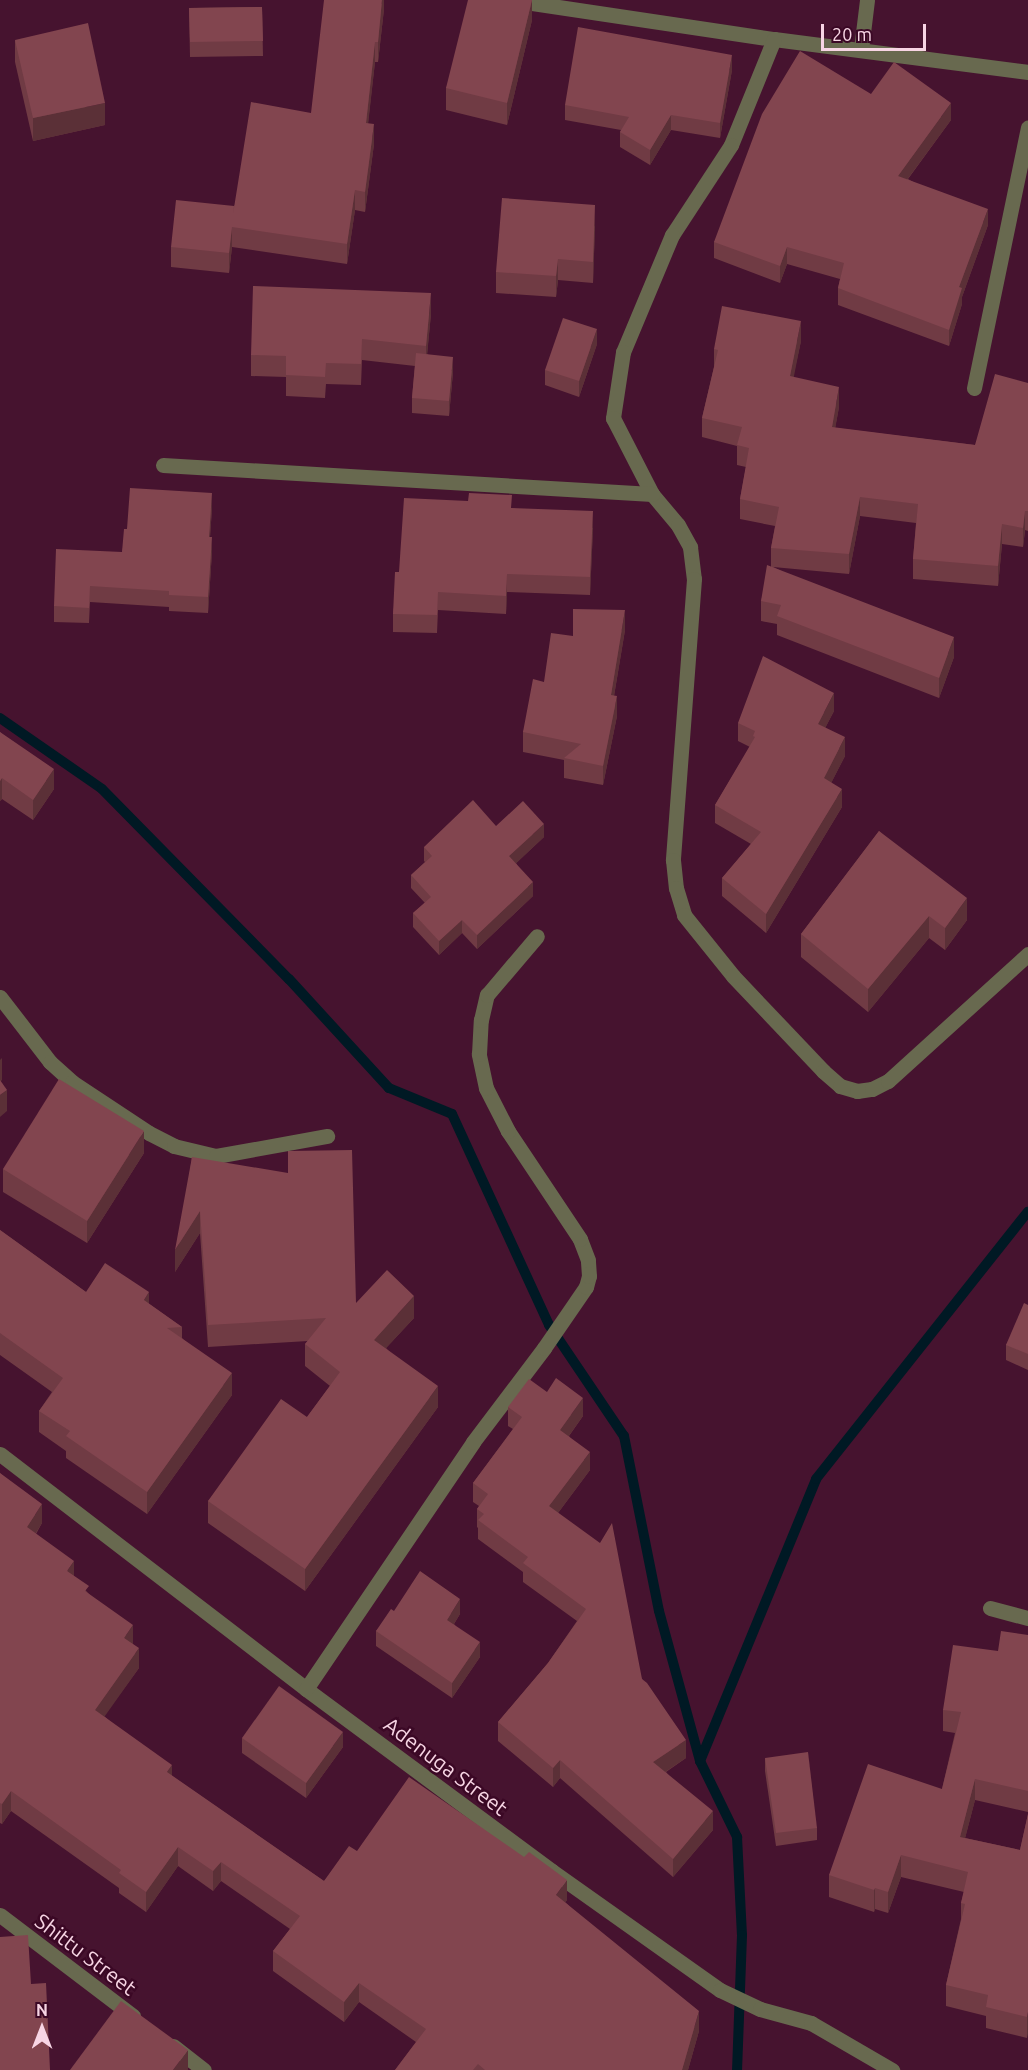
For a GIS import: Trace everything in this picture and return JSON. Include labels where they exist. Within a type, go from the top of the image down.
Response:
[{"type":"street","points":[[512,0],[774,39],[1028,72]]},
{"type":"street","points":[[861,49],[867,0]]},
{"type":"street","points":[[774,39],[730,146],[672,235],[623,352],[613,418],[652,494],[678,525],[690,547],[693,579],[673,860],[676,888],[684,915],[702,941],[823,1071],[840,1086],[857,1091],[872,1089],[888,1081],[1028,954]]},
{"type":"street","points":[[974,388],[1028,128]]},
{"type":"street","points":[[163,465],[652,494]]},
{"type":"street","points":[[306,1689],[473,1442],[573,1309],[586,1287],[589,1276],[588,1260],[580,1239],[508,1131],[486,1088],[479,1054],[481,1020],[487,995],[537,936]]},
{"type":"street","points":[[0,997],[50,1062],[72,1082],[149,1133],[174,1146],[216,1156],[327,1136]]},
{"type":"street","name":"Adenuga Street","points":[[0,1454],[306,1689],[552,1871],[720,1990],[760,2009],[811,2023],[892,2070]]},
{"type":"street","points":[[990,1608],[1028,1618]]},
{"type":"street","name":"Shittu Street","points":[[0,1915],[204,2070]]},
{"type":"building","points":[[324,0],[382,0],[366,123],[374,124],[365,192],[355,190],[347,244],[232,227],[229,253],[171,247],[176,200],[234,206],[233,214],[251,102],[311,113]]},
{"type":"building","points":[[468,0],[532,0],[507,103],[446,88]]},
{"type":"building","points":[[262,7],[263,41],[190,42],[189,8]]},
{"type":"building","points":[[88,23],[105,103],[33,118],[15,40]]},
{"type":"building","points":[[578,27],[732,55],[720,123],[671,115],[650,150],[620,132],[629,117],[565,105]]},
{"type":"building","points":[[800,51],[871,94],[894,62],[951,103],[898,176],[988,209],[959,287],[962,288],[949,330],[838,288],[844,263],[787,247],[780,266],[714,242],[762,114]]},
{"type":"building","points":[[502,198],[595,205],[593,262],[558,259],[556,276],[496,272]]},
{"type":"building","points":[[253,286],[431,293],[426,346],[362,339],[361,364],[326,363],[325,377],[286,375],[286,356],[251,355]]},
{"type":"building","points":[[722,306],[801,321],[790,376],[839,387],[832,427],[975,445],[995,374],[1028,383],[1028,511],[1025,511],[1023,528],[1002,524],[998,566],[913,559],[918,504],[860,497],[849,554],[771,548],[779,507],[740,499],[749,448],[737,445],[742,427],[702,418],[718,350],[714,349]]},
{"type":"building","points":[[563,318],[597,329],[579,381],[545,370]]},
{"type":"building","points":[[416,353],[453,357],[449,401],[412,398]]},
{"type":"building","points":[[130,488],[212,493],[208,597],[169,595],[169,591],[90,586],[89,608],[54,606],[56,549],[122,552],[124,529],[127,529]]},
{"type":"building","points":[[469,493],[512,495],[511,508],[593,511],[590,577],[507,574],[506,596],[438,592],[437,615],[393,614],[395,572],[399,572],[404,498],[468,501]]},
{"type":"building","points":[[767,565],[954,637],[939,678],[777,616],[781,605],[761,601]]},
{"type":"building","points":[[573,609],[625,610],[611,695],[617,696],[603,766],[564,758],[581,744],[523,732],[533,679],[544,682],[551,633],[573,636]]},
{"type":"building","points":[[763,656],[834,693],[818,724],[845,737],[824,778],[842,789],[766,914],[722,878],[761,832],[715,805],[755,737],[753,736],[755,731],[738,723]]},
{"type":"building","points":[[0,732],[54,769],[33,800],[2,778],[0,781]]},
{"type":"building","points":[[473,800],[496,826],[523,801],[544,824],[509,856],[533,882],[477,935],[462,920],[439,941],[413,913],[431,897],[411,875],[432,856],[424,847]]},
{"type":"building","points":[[879,831],[967,898],[945,928],[929,916],[868,989],[801,934]]},
{"type":"building","points":[[59,1079],[144,1131],[87,1221],[3,1169]]},
{"type":"building","points":[[0,1080],[7,1090],[0,1095]]},
{"type":"building","points":[[352,1150],[356,1303],[387,1270],[414,1296],[374,1340],[438,1386],[305,1569],[208,1501],[281,1399],[307,1417],[340,1372],[305,1344],[326,1318],[208,1325],[200,1211],[175,1250],[192,1157],[288,1173],[288,1151]]},
{"type":"building","points":[[0,1230],[86,1292],[105,1263],[149,1292],[144,1300],[182,1327],[167,1328],[232,1373],[147,1492],[66,1436],[70,1431],[39,1411],[63,1378],[0,1333]]},
{"type":"building","points":[[1024,1303],[1028,1305],[1028,1354],[1006,1345]]},
{"type":"building","points":[[556,1378],[583,1398],[560,1430],[590,1452],[549,1506],[600,1543],[612,1523],[642,1679],[686,1740],[653,1762],[713,1811],[673,1859],[560,1760],[553,1768],[498,1722],[548,1663],[586,1609],[523,1563],[528,1557],[478,1520],[484,1514],[477,1509],[488,1494],[473,1483],[522,1417],[508,1407],[529,1379],[547,1392]]},
{"type":"building","points":[[0,1473],[42,1504],[27,1527],[74,1561],[67,1571],[89,1586],[85,1591],[133,1625],[124,1638],[139,1648],[95,1710],[172,1765],[167,1772],[324,1881],[349,1846],[357,1851],[409,1777],[524,1857],[529,1852],[567,1880],[556,1895],[699,2011],[682,2070],[485,2070],[478,2064],[473,2070],[395,2070],[426,2029],[359,1983],[344,2002],[273,1951],[300,1916],[221,1862],[213,1871],[178,1847],[146,1892],[119,1873],[121,1870],[11,1791],[2,1804],[0,1803]]},
{"type":"building","points":[[420,1571],[460,1599],[447,1620],[480,1642],[452,1683],[376,1631],[391,1609],[394,1611]]},
{"type":"building","points":[[1001,1631],[1028,1635],[1028,1791],[975,1779],[960,1837],[1020,1850],[1028,1814],[1027,2017],[986,2007],[988,1995],[946,1985],[965,1904],[961,1903],[968,1872],[901,1855],[888,1892],[875,1888],[874,1890],[829,1875],[868,1764],[942,1789],[961,1712],[943,1710],[953,1645],[998,1651]]},
{"type":"building","points":[[279,1686],[343,1732],[306,1783],[242,1738]]},
{"type":"building","points":[[808,1752],[817,1828],[776,1833],[765,1758]]},
{"type":"building","points":[[28,1935],[31,1984],[46,1983],[50,2070],[0,2070],[0,1937]]},
{"type":"building","points":[[121,2001],[188,2050],[173,2070],[70,2070]]},
{"type":"waterway","points":[[0,718],[102,789],[289,979],[389,1088],[452,1114],[549,1325],[624,1436],[659,1611],[700,1761],[737,1837],[742,1935],[737,2070]]},
{"type":"waterway","points":[[700,1761],[816,1479],[1028,1212]]}]
